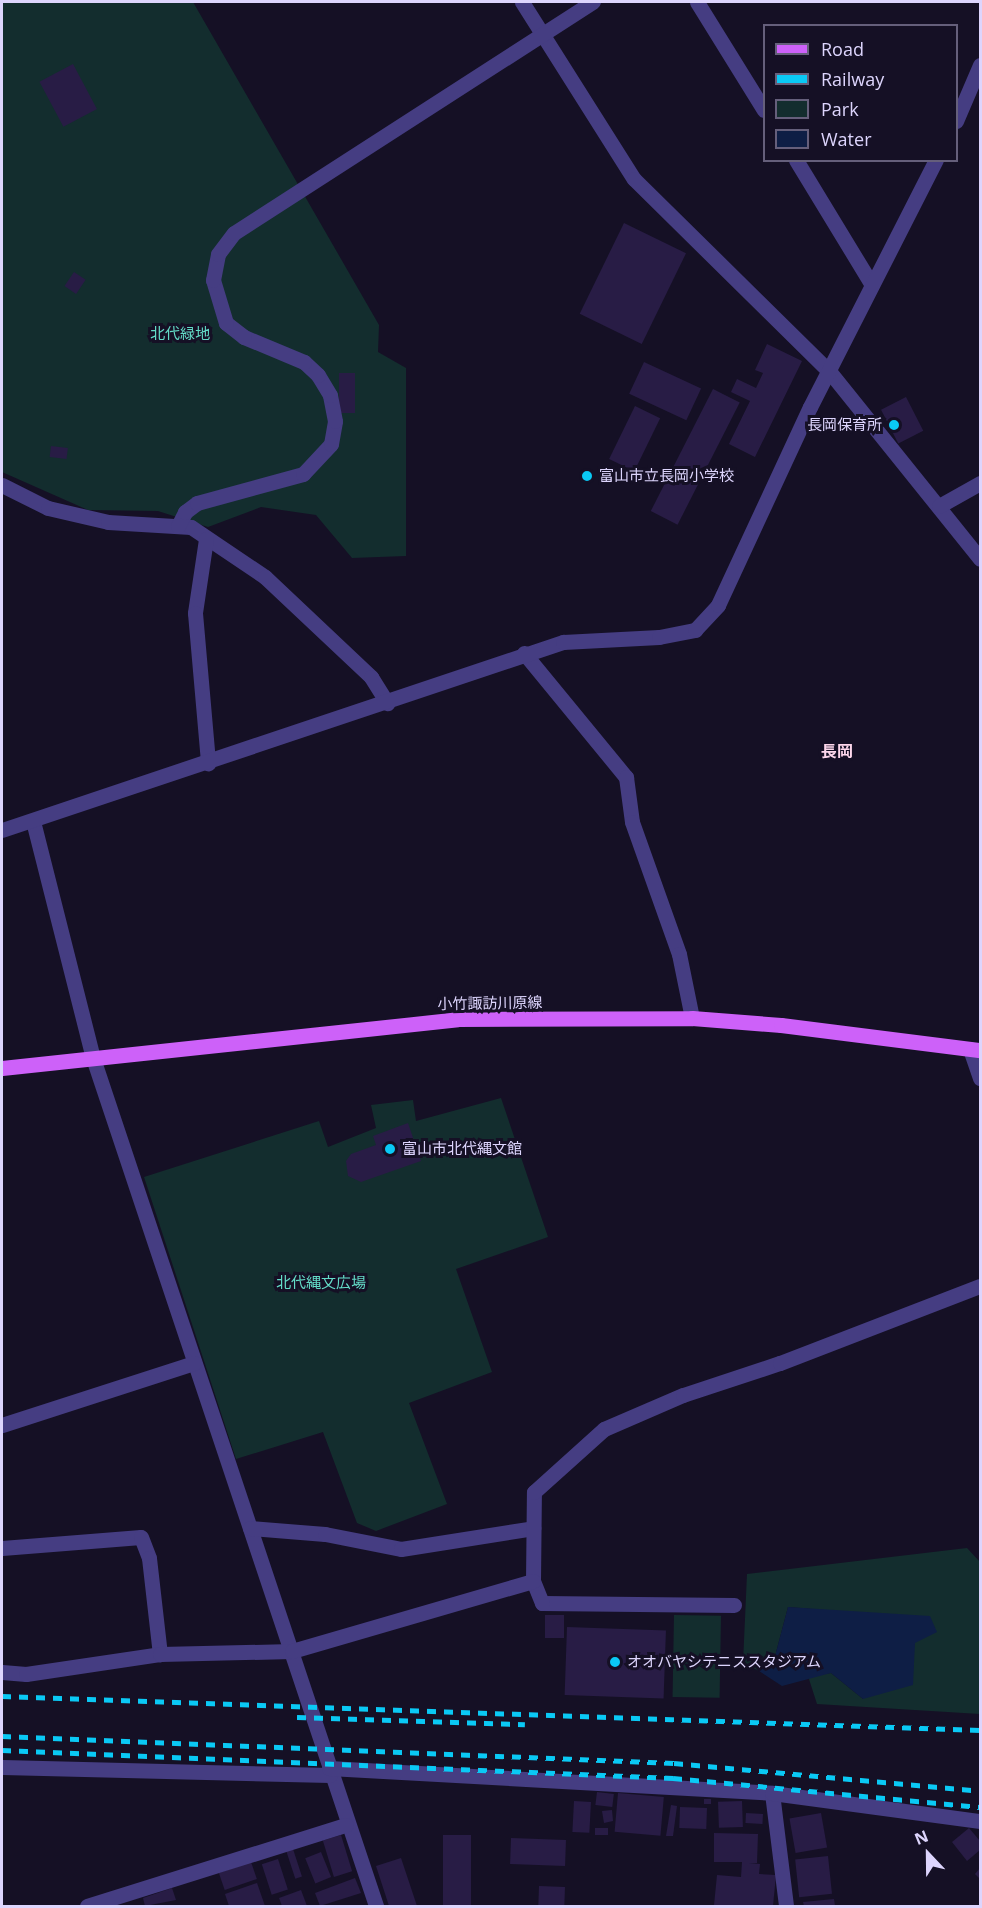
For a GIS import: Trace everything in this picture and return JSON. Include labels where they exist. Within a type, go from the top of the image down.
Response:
[{"type":"main road","name":"小竹諏訪川原線","points":[[2,1068],[457,1019],[692,1018],[782,1025],[975,1050]]},
{"type":"street","points":[[522,2],[633,179],[829,371],[981,559]]},
{"type":"street","points":[[178,526],[185,512],[197,503],[303,474],[331,444],[335,421],[330,395],[318,375],[304,362],[244,337],[226,322],[213,280],[218,254],[234,233],[303,186],[593,2]]},
{"type":"street","points":[[697,2],[763,107]]},
{"type":"street","points":[[958,119],[981,65]]},
{"type":"street","points":[[796,162],[872,285]]},
{"type":"street","points":[[2,830],[387,703],[524,653],[563,642],[659,637],[695,630],[718,605],[829,371],[935,162]]},
{"type":"street","points":[[939,506],[981,483]]},
{"type":"street","points":[[2,485],[48,508],[108,522],[191,528],[265,577],[371,677],[387,703]]},
{"type":"street","points":[[206,539],[195,614],[208,763]]},
{"type":"street","points":[[524,653],[626,777],[632,822],[679,954],[692,1018]]},
{"type":"street","points":[[33,821],[93,1058],[292,1651],[346,1825],[376,1906]]},
{"type":"street","points":[[975,1050],[981,1078]]},
{"type":"street","points":[[734,1605],[542,1603],[533,1581],[534,1492],[604,1430],[683,1395],[780,1364],[981,1287]]},
{"type":"street","points":[[2,1425],[194,1363]]},
{"type":"street","points":[[250,1528],[325,1534],[401,1549],[533,1528]]},
{"type":"street","points":[[2,1548],[141,1537],[149,1558],[160,1654]]},
{"type":"street","points":[[2,1672],[26,1674],[160,1654],[292,1651],[533,1581]]},
{"type":"street","points":[[2,1767],[330,1772],[772,1793],[981,1821]]},
{"type":"street","points":[[772,1793],[786,1906]]},
{"type":"street","points":[[87,1906],[346,1825]]},
{"type":"green space","name":"北代緑地","points":[[2,2],[193,2],[379,325],[378,352],[406,368],[406,556],[352,558],[316,515],[261,507],[208,527],[158,511],[88,510],[2,472]]},
{"type":"green space","name":"北代縄文広場","points":[[501,1098],[548,1237],[456,1269],[492,1372],[409,1403],[447,1504],[376,1531],[357,1523],[323,1432],[236,1459],[144,1177],[319,1121],[328,1147],[376,1128],[371,1105],[413,1100],[416,1121]]},
{"type":"green space","points":[[967,1548],[980,1562],[980,1714],[817,1704],[808,1676],[831,1673],[863,1699],[861,1613],[788,1607],[774,1660],[759,1671],[743,1663],[747,1574]]},
{"type":"green space","points":[[674,1615],[721,1616],[720,1698],[673,1697]]},
{"type":"water","points":[[788,1607],[930,1616],[937,1632],[915,1643],[913,1685],[863,1699],[831,1673],[782,1686],[759,1671],[774,1660]]},
{"type":"building","points":[[73,64],[97,109],[63,127],[39,82]]},
{"type":"building","points":[[624,223],[686,253],[642,344],[580,314]]},
{"type":"building","points":[[74,272],[86,280],[76,294],[64,286]]},
{"type":"building","points":[[767,344],[802,361],[755,457],[729,444],[750,401],[731,392],[737,379],[756,388],[763,373],[755,370]]},
{"type":"building","points":[[644,362],[701,389],[686,420],[629,394]]},
{"type":"building","points":[[339,373],[355,373],[355,413],[339,413]]},
{"type":"building","points":[[713,389],[740,403],[678,525],[651,511]]},
{"type":"building","points":[[906,397],[923,431],[898,444],[881,410]]},
{"type":"building","points":[[635,406],[660,418],[634,471],[609,459]]},
{"type":"building","points":[[51,446],[68,448],[67,459],[50,457]]},
{"type":"building","name":"富山市北代縄文館","points":[[408,1123],[421,1161],[361,1182],[348,1176],[346,1161],[351,1154],[376,1145],[373,1136]]},
{"type":"building","points":[[545,1615],[564,1615],[564,1638],[545,1638]]},
{"type":"building","name":"オオバヤシテニススタジアム","points":[[567,1627],[666,1630],[664,1698],[565,1695]]},
{"type":"building","points":[[597,1792],[614,1794],[612,1807],[595,1805]]},
{"type":"building","points":[[618,1793],[664,1797],[660,1836],[615,1832]]},
{"type":"building","points":[[704,1799],[711,1799],[711,1804],[704,1804]]},
{"type":"building","points":[[574,1801],[591,1802],[589,1833],[572,1832]]},
{"type":"building","points":[[742,1801],[743,1827],[719,1828],[718,1802]]},
{"type":"building","points":[[671,1805],[677,1806],[673,1836],[666,1836]]},
{"type":"building","points":[[680,1807],[707,1808],[706,1829],[679,1828]]},
{"type":"building","points":[[612,1810],[613,1821],[604,1823],[602,1811]]},
{"type":"building","points":[[746,1813],[763,1814],[762,1824],[745,1823]]},
{"type":"building","points":[[821,1813],[827,1847],[796,1853],[789,1819]]},
{"type":"building","points":[[595,1828],[608,1828],[608,1835],[595,1835]]},
{"type":"building","points":[[969,1828],[980,1841],[980,1850],[967,1861],[952,1842]]},
{"type":"building","points":[[714,1833],[758,1834],[757,1863],[749,1863],[760,1864],[759,1874],[776,1875],[773,1906],[714,1905],[717,1875],[741,1877],[742,1862],[714,1862]]},
{"type":"building","points":[[341,1835],[352,1871],[334,1877],[323,1841]]},
{"type":"building","points":[[443,1835],[471,1835],[471,1906],[443,1906]]},
{"type":"building","points":[[511,1838],[566,1840],[565,1866],[510,1864]]},
{"type":"building","points":[[293,1849],[302,1877],[295,1879],[286,1851]]},
{"type":"building","points":[[321,1852],[331,1877],[315,1883],[305,1858]]},
{"type":"building","points":[[828,1856],[832,1894],[799,1897],[795,1859]]},
{"type":"building","points":[[401,1858],[417,1906],[389,1906],[376,1866]]},
{"type":"building","points":[[278,1859],[288,1889],[272,1895],[262,1864]]},
{"type":"building","points":[[251,1862],[257,1879],[225,1890],[219,1873]]},
{"type":"building","points":[[980,1868],[980,1879],[975,1874]]},
{"type":"building","points":[[355,1878],[361,1893],[320,1906],[315,1893]]},
{"type":"building","points":[[257,1883],[265,1906],[229,1906],[225,1894]]},
{"type":"building","points":[[539,1886],[565,1887],[564,1906],[538,1906]]},
{"type":"building","points":[[172,1888],[176,1900],[145,1906],[143,1898]]},
{"type":"building","points":[[301,1890],[307,1906],[282,1906],[279,1898]]},
{"type":"building","points":[[834,1899],[835,1906],[804,1906],[803,1902]]},
{"type":"railway","points":[[2,1696],[980,1730]]},
{"type":"railway","points":[[297,1717],[525,1724]]},
{"type":"railway","points":[[2,1736],[674,1763],[980,1791]]},
{"type":"railway","points":[[2,1750],[673,1778],[980,1807]]},
{"type":"place","name":"長岡保育所","points":[[894,425]]},
{"type":"place","name":"富山市立長岡小学校","points":[[587,476]]},
{"type":"place","name":"富山市北代縄文館","points":[[390,1149]]},
{"type":"place","name":"オオバヤシテニススタジアム","points":[[615,1662]]},
{"type":"district","name":"長岡","points":[[837,751]]}]
